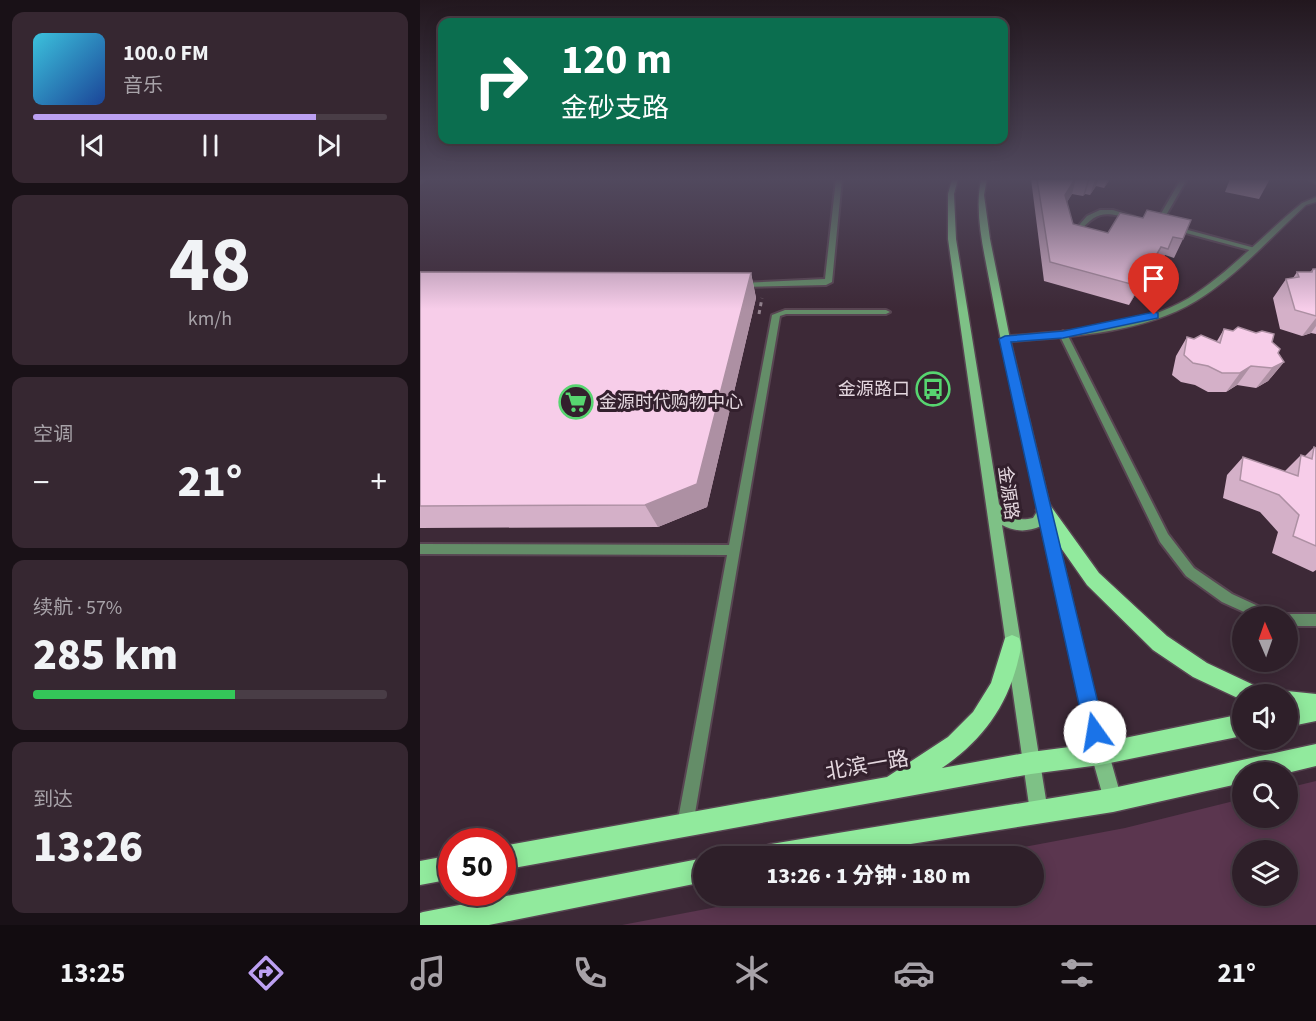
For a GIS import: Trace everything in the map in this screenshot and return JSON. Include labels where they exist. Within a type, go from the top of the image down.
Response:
[{"type":"main road","name":"金源路","points":[[952,222],[952,239],[1012,645],[1039,812]]},
{"type":"main road","name":"金源路","points":[[984,222],[1005,339],[1100,754],[1113,800]]},
{"type":"main road","points":[[991,503],[999,515],[1013,525],[1023,526],[1038,522],[1044,510],[1093,579],[1160,643],[1200,670],[1232,685]]},
{"type":"main road","points":[[890,788],[951,749],[977,725],[999,690],[1012,645]]},
{"type":"main road","points":[[1298,702],[1316,704]]},
{"type":"main road","points":[[1298,714],[1316,711]]},
{"type":"main road","name":"北滨一路","points":[[516,855],[1031,763],[1100,754],[1232,727]]},
{"type":"main road","points":[[832,846],[1113,800],[1316,755]]},
{"type":"main road","points":[[420,873],[438,870]]},
{"type":"main road","points":[[423,925],[693,872]]},
{"type":"street","points":[[1005,339],[1063,334],[1154,315],[1184,304],[1208,289],[1283,222]]},
{"type":"lane","points":[[730,285],[826,283],[830,280],[835,222]]},
{"type":"lane","points":[[1076,232],[1084,222]]},
{"type":"lane","points":[[1152,222],[1253,249]]},
{"type":"lane","points":[[685,825],[776,315],[785,312],[886,312]]},
{"type":"lane","points":[[1063,334],[1164,538],[1190,572],[1227,598],[1244,606]]},
{"type":"lane","points":[[420,549],[734,550]]},
{"type":"lane","points":[[1298,620],[1316,620]]},
{"type":"shaded area","points":[[1316,781],[1316,925],[622,925],[722,906],[1044,906],[1044,846],[1030,846],[1125,828],[1232,801],[1232,828],[1298,828],[1298,785]]},
{"type":"building","points":[[1044,222],[1072,222],[1108,233],[1114,222],[1190,222],[1183,239],[1173,237],[1168,249],[1161,247],[1138,286],[1050,262]]},
{"type":"building","points":[[1316,269],[1316,316],[1295,310],[1286,279],[1299,277],[1297,272],[1312,272]]},
{"type":"building","name":"金源时代购物中心","points":[[420,272],[751,273],[697,484],[645,505],[420,506]]},
{"type":"building","points":[[1238,327],[1256,333],[1262,331],[1274,334],[1272,342],[1280,349],[1278,353],[1284,362],[1272,368],[1251,366],[1240,373],[1222,373],[1208,366],[1193,363],[1184,355],[1187,337],[1194,339],[1201,335],[1220,343],[1224,329],[1233,331]]},
{"type":"building","points":[[1314,447],[1316,448],[1316,546],[1293,536],[1299,515],[1279,495],[1240,480],[1243,457],[1298,476],[1301,455],[1312,459]]},
{"type":"place","name":"金源路口","points":[[933,389]]},
{"type":"place","name":"金源时代购物中心","points":[[576,402]]},
{"type":"route","points":[[1095,732],[1005,339],[1063,334],[1154,315]]}]
